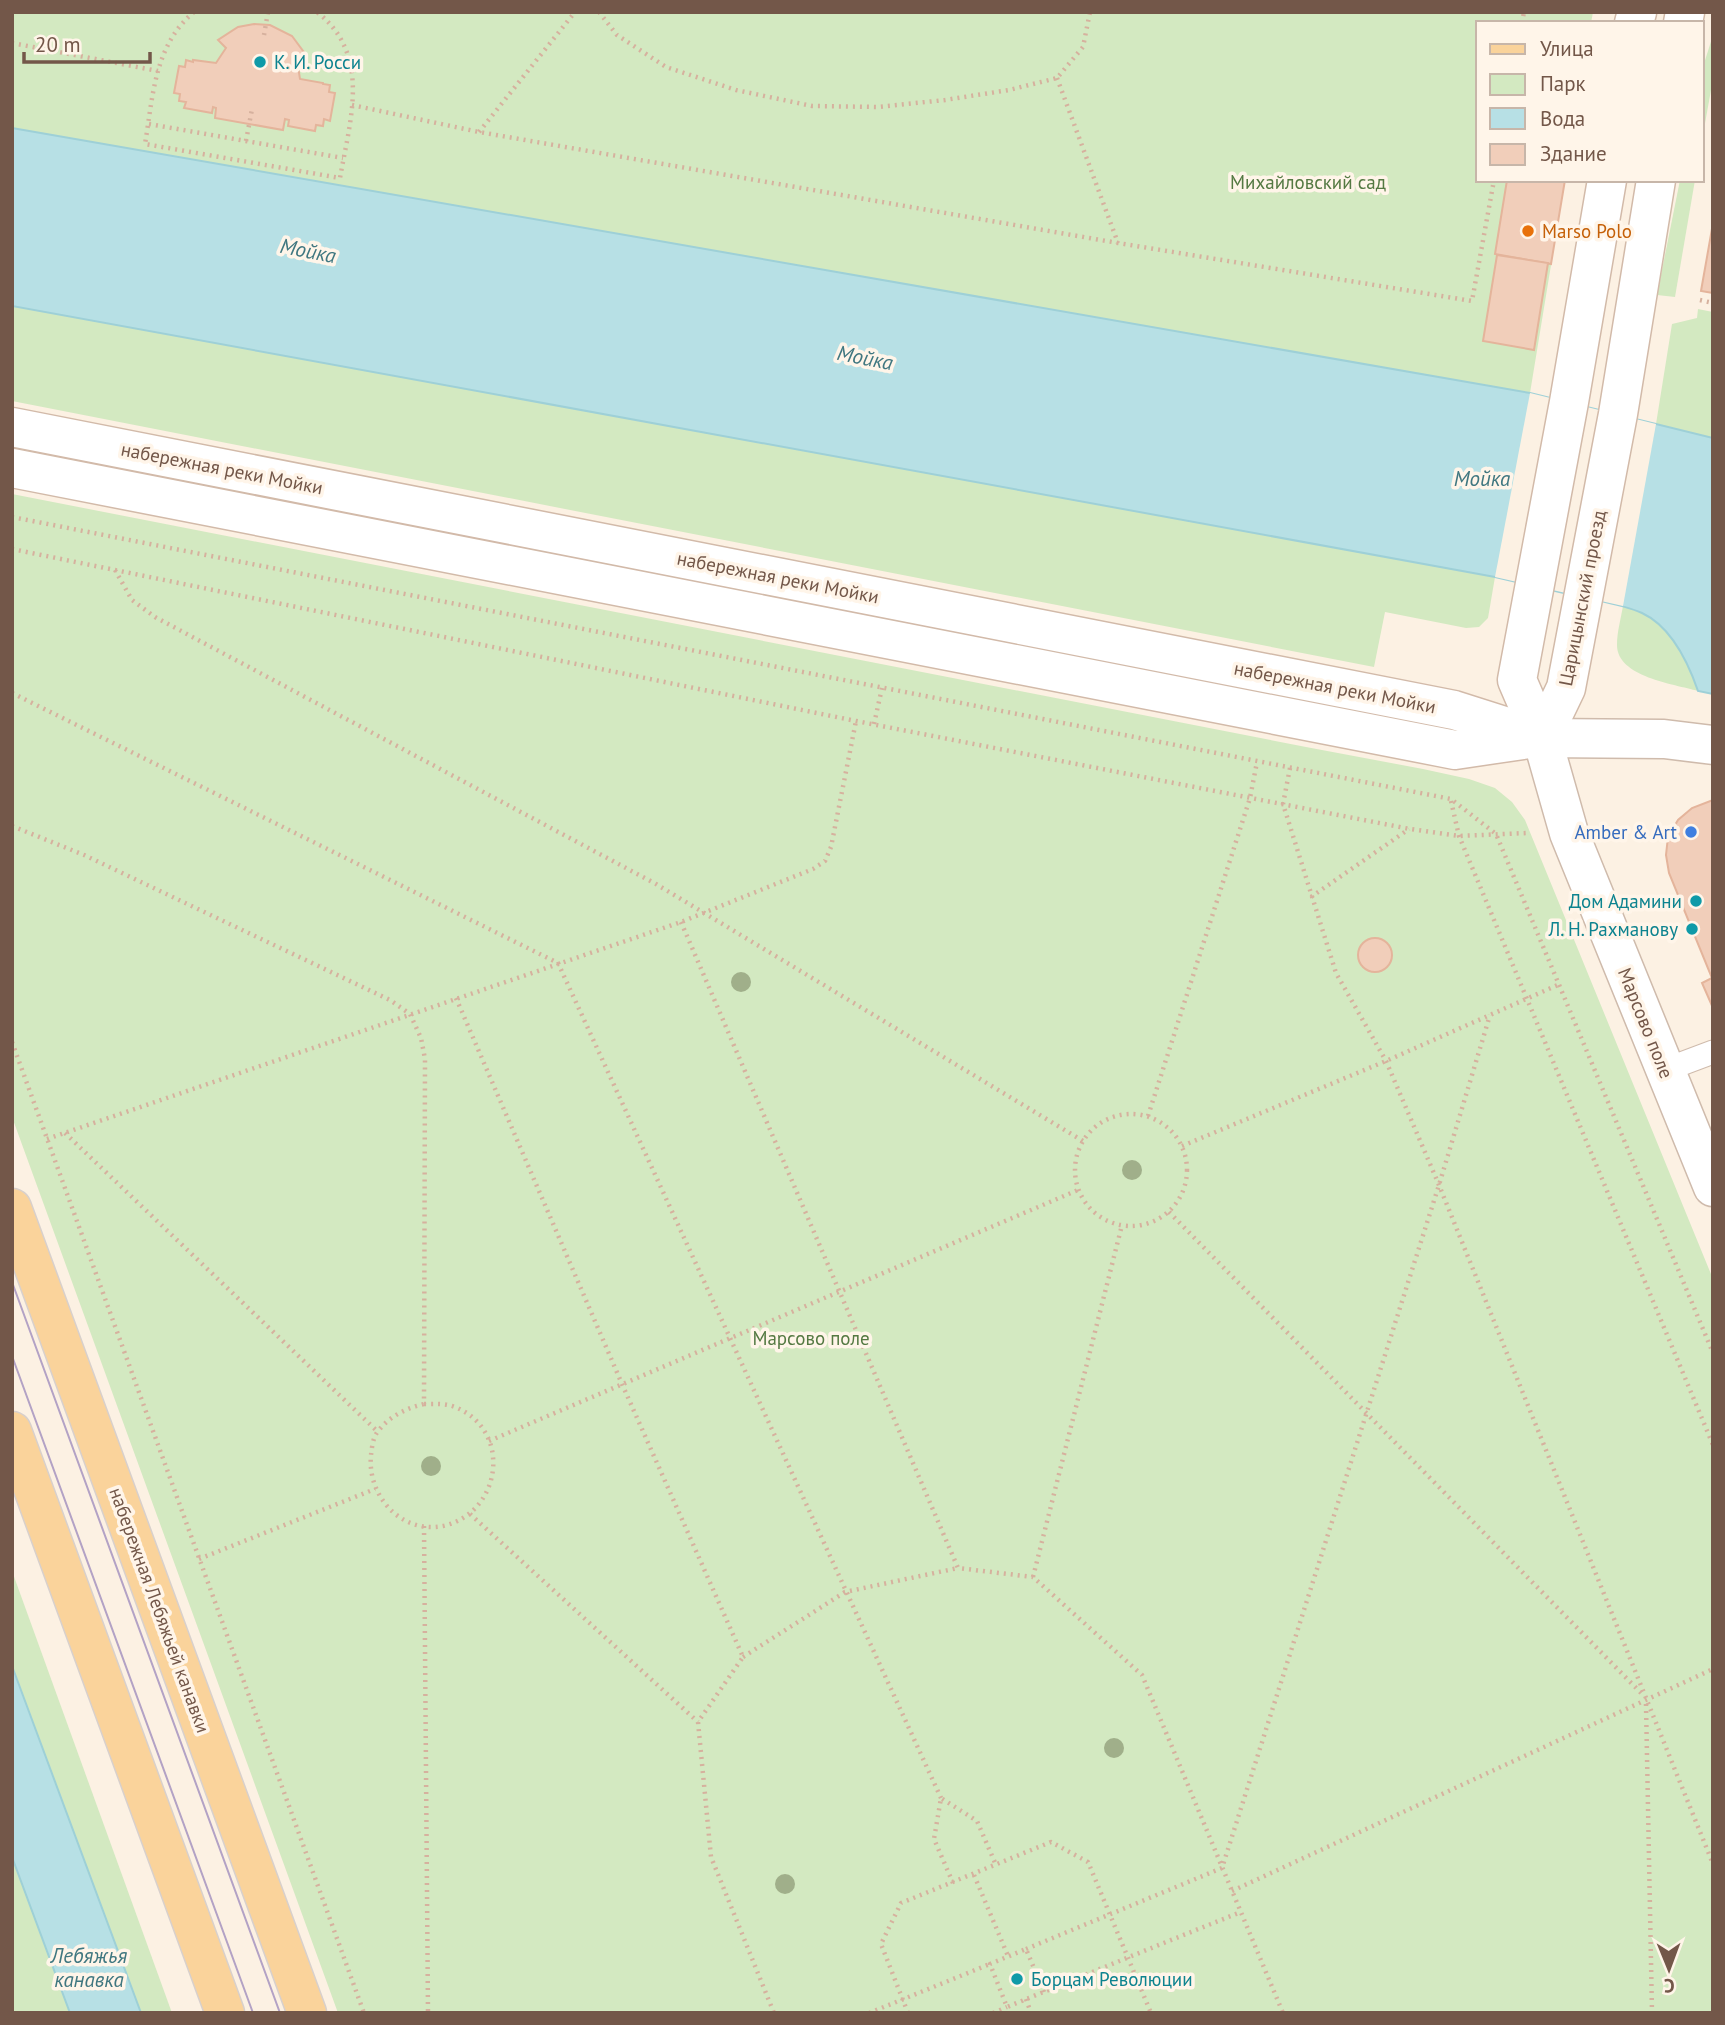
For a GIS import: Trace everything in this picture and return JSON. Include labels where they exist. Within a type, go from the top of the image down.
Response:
[{"type":"main road","points":[[1542,738],[1517,680],[1607,182]]},
{"type":"main road","name":"Царицынский проезд","points":[[1542,738],[1566,688],[1618,414],[1656,182]]},
{"type":"main road","name":"набережная реки Мойки","points":[[12,427],[1440,708],[1542,738]]},
{"type":"main road","name":"набережная реки Мойки","points":[[12,468],[1455,750],[1542,738],[1664,739],[1713,745]]},
{"type":"main road","name":"Марсово поле","points":[[1542,738],[1569,833],[1713,1187]]},
{"type":"main road","name":"набережная Лебяжьей канавки","points":[[12,1208],[307,2013]]},
{"type":"main road","points":[[12,1431],[225,2013]]},
{"type":"lane","points":[[1665,1070],[1713,1052]]},
{"type":"path","points":[[194,12],[184,20],[169,41],[158,71],[145,144],[340,178],[354,87],[350,61],[340,38],[317,12]]},
{"type":"path","points":[[264,35],[268,12]]},
{"type":"path","points":[[479,132],[575,12]]},
{"type":"path","points":[[599,12],[617,34],[666,67],[736,90],[812,107],[878,107],[945,100],[1009,90],[1058,78],[1083,47],[1090,12]]},
{"type":"path","points":[[12,43],[158,71]]},
{"type":"path","points":[[1058,78],[1118,243]]},
{"type":"path","points":[[352,105],[479,132],[1118,243],[1472,301],[1494,182]]},
{"type":"path","points":[[246,141],[252,108]]},
{"type":"path","points":[[149,124],[343,158]]},
{"type":"path","points":[[1700,300],[1713,303]]},
{"type":"path","points":[[12,517],[1451,799],[1496,834],[1713,1353]]},
{"type":"path","points":[[12,549],[856,721],[1410,829],[1459,836],[1532,833]]},
{"type":"path","points":[[115,569],[132,600],[155,617],[656,884],[1083,1141]]},
{"type":"path","points":[[874,724],[881,688]]},
{"type":"path","points":[[12,693],[558,963],[941,1798],[977,1821],[996,1865]]},
{"type":"path","points":[[47,1139],[681,922],[813,869],[825,861],[831,847],[856,721]]},
{"type":"path","points":[[1148,1116],[1250,798],[1257,762]]},
{"type":"path","points":[[1290,768],[1283,804],[1336,973],[1386,1061],[1439,1185],[1713,1864]]},
{"type":"path","points":[[1454,788],[1451,799],[1459,836],[1713,1445]]},
{"type":"path","points":[[12,826],[84,855],[366,988],[410,1014],[421,1038],[425,1059],[424,1404]]},
{"type":"path","points":[[1311,897],[1410,829]]},
{"type":"path","points":[[681,922],[958,1568]]},
{"type":"path","points":[[1182,1146],[1386,1061],[1560,984]]},
{"type":"path","points":[[456,998],[743,1657]]},
{"type":"path","points":[[1222,1868],[1439,1185],[1490,1015]]},
{"type":"path","points":[[12,1042],[364,2013]]},
{"type":"path","points":[[1129,1114],[1148,1116],[1162,1123],[1173,1133],[1186,1157],[1186,1181],[1177,1203],[1169,1212],[1135,1227],[1108,1221],[1095,1213],[1085,1203],[1078,1189],[1075,1173],[1077,1156],[1083,1141],[1095,1127],[1111,1118],[1129,1114]]},
{"type":"path","points":[[65,1133],[377,1431]]},
{"type":"path","points":[[489,1441],[1078,1189]]},
{"type":"path","points":[[1169,1212],[1646,1699],[1652,2013]]},
{"type":"path","points":[[1033,1577],[1122,1225]]},
{"type":"path","points":[[424,1404],[456,1408],[470,1416],[481,1427],[494,1457],[494,1473],[482,1502],[470,1514],[441,1526],[424,1526],[395,1514],[375,1489],[371,1473],[371,1457],[377,1431],[394,1416],[408,1408],[424,1404]]},
{"type":"path","points":[[199,1559],[375,1489]]},
{"type":"path","points":[[470,1514],[698,1722]]},
{"type":"path","points":[[424,1526],[428,2013]]},
{"type":"path","points":[[774,2013],[711,1857],[698,1722],[743,1657],[845,1592],[958,1568],[1033,1577],[1142,1675],[1283,2013]]},
{"type":"path","points":[[1232,1891],[1713,1669]]},
{"type":"path","points":[[941,1798],[934,1839],[953,1883]]},
{"type":"path","points":[[908,2013],[881,1944],[901,1903],[1051,1842],[1088,1862],[1151,2013]]},
{"type":"path","points":[[869,2013],[1222,1868]]},
{"type":"path","points":[[974,1875],[1008,1956]]},
{"type":"path","points":[[993,2013],[1241,1912]]},
{"type":"path","points":[[1026,1949],[1044,1992]]},
{"type":"path","points":[[990,1964],[1007,2007]]},
{"type":"path","points":[[1026,1999],[1031,2013]]},
{"type":"green space","name":"Михайловский сад","points":[[12,12],[1593,12],[1591,21],[1476,21],[1476,182],[1565,182],[1530,393],[12,128]]},
{"type":"green space","points":[[1713,35],[1713,79],[1704,129],[1704,64]]},
{"type":"green space","points":[[1680,182],[1695,182],[1675,297],[1657,295]]},
{"type":"green space","points":[[12,306],[1495,577],[1488,618],[1479,627],[1466,628],[1385,612],[1374,667],[12,401]]},
{"type":"green space","points":[[1698,309],[1713,312],[1713,438],[1656,424],[1672,324],[1697,318]]},
{"type":"green space","name":"Марсово поле","points":[[12,494],[1423,769],[1495,788],[1512,802],[1525,820],[1713,1279],[1713,2013],[338,2013],[12,1117]]},
{"type":"green space","points":[[1623,606],[1654,620],[1671,637],[1684,658],[1698,691],[1648,677],[1626,665],[1619,656],[1617,645]]},
{"type":"green space","points":[[12,1571],[172,2013],[141,2013],[12,1666]]},
{"type":"green space","points":[[12,1857],[70,2013],[12,2013]]},
{"type":"water","name":"Мойка","points":[[12,128],[1530,393],[1713,438],[1713,694],[1698,691],[1678,646],[1662,627],[1642,613],[1614,604],[1495,577],[12,306]]},
{"type":"water","name":"Лебяжья канавка","points":[[12,1666],[141,2013],[70,2013],[12,1857]]},
{"type":"pier","points":[[1530,393],[1656,424],[1623,606],[1495,577]]},
{"type":"building","points":[[270,25],[292,36],[306,55],[297,60],[300,79],[330,85],[329,92],[335,93],[330,121],[324,119],[323,126],[316,125],[315,131],[288,126],[289,120],[285,119],[283,130],[215,118],[216,108],[213,107],[212,113],[184,108],[186,102],[179,101],[180,94],[174,93],[179,66],[185,67],[186,60],[216,63],[226,48],[218,40],[238,27]]},
{"type":"building","name":"Marso Polo","points":[[1507,182],[1565,182],[1551,264],[1495,254]]},
{"type":"building","points":[[1713,223],[1713,293],[1701,291]]},
{"type":"building","points":[[1497,255],[1548,263],[1534,350],[1483,341]]},
{"type":"building","name":"Дом Адамини","points":[[1713,800],[1713,1008],[1702,983],[1712,978],[1669,873],[1666,855],[1668,837],[1678,820],[1692,808]]},
{"type":"building","points":[[1375,938],[1387,943],[1392,955],[1387,967],[1375,972],[1363,967],[1358,955],[1363,943]]},
{"type":"tram line","points":[[12,1282],[280,2013]]},
{"type":"tram line","points":[[12,1356],[253,2013]]},
{"type":"place","name":"К. И. Росси","points":[[260,62]]},
{"type":"place","name":"Marso Polo","points":[[1528,231]]},
{"type":"place","name":"Amber & Art","points":[[1691,832]]},
{"type":"place","name":"Дом Адамини","points":[[1696,901]]},
{"type":"place","name":"Л. Н. Рахманову","points":[[1692,929]]},
{"type":"place","name":"Борцам Революции","points":[[1017,1979]]}]
